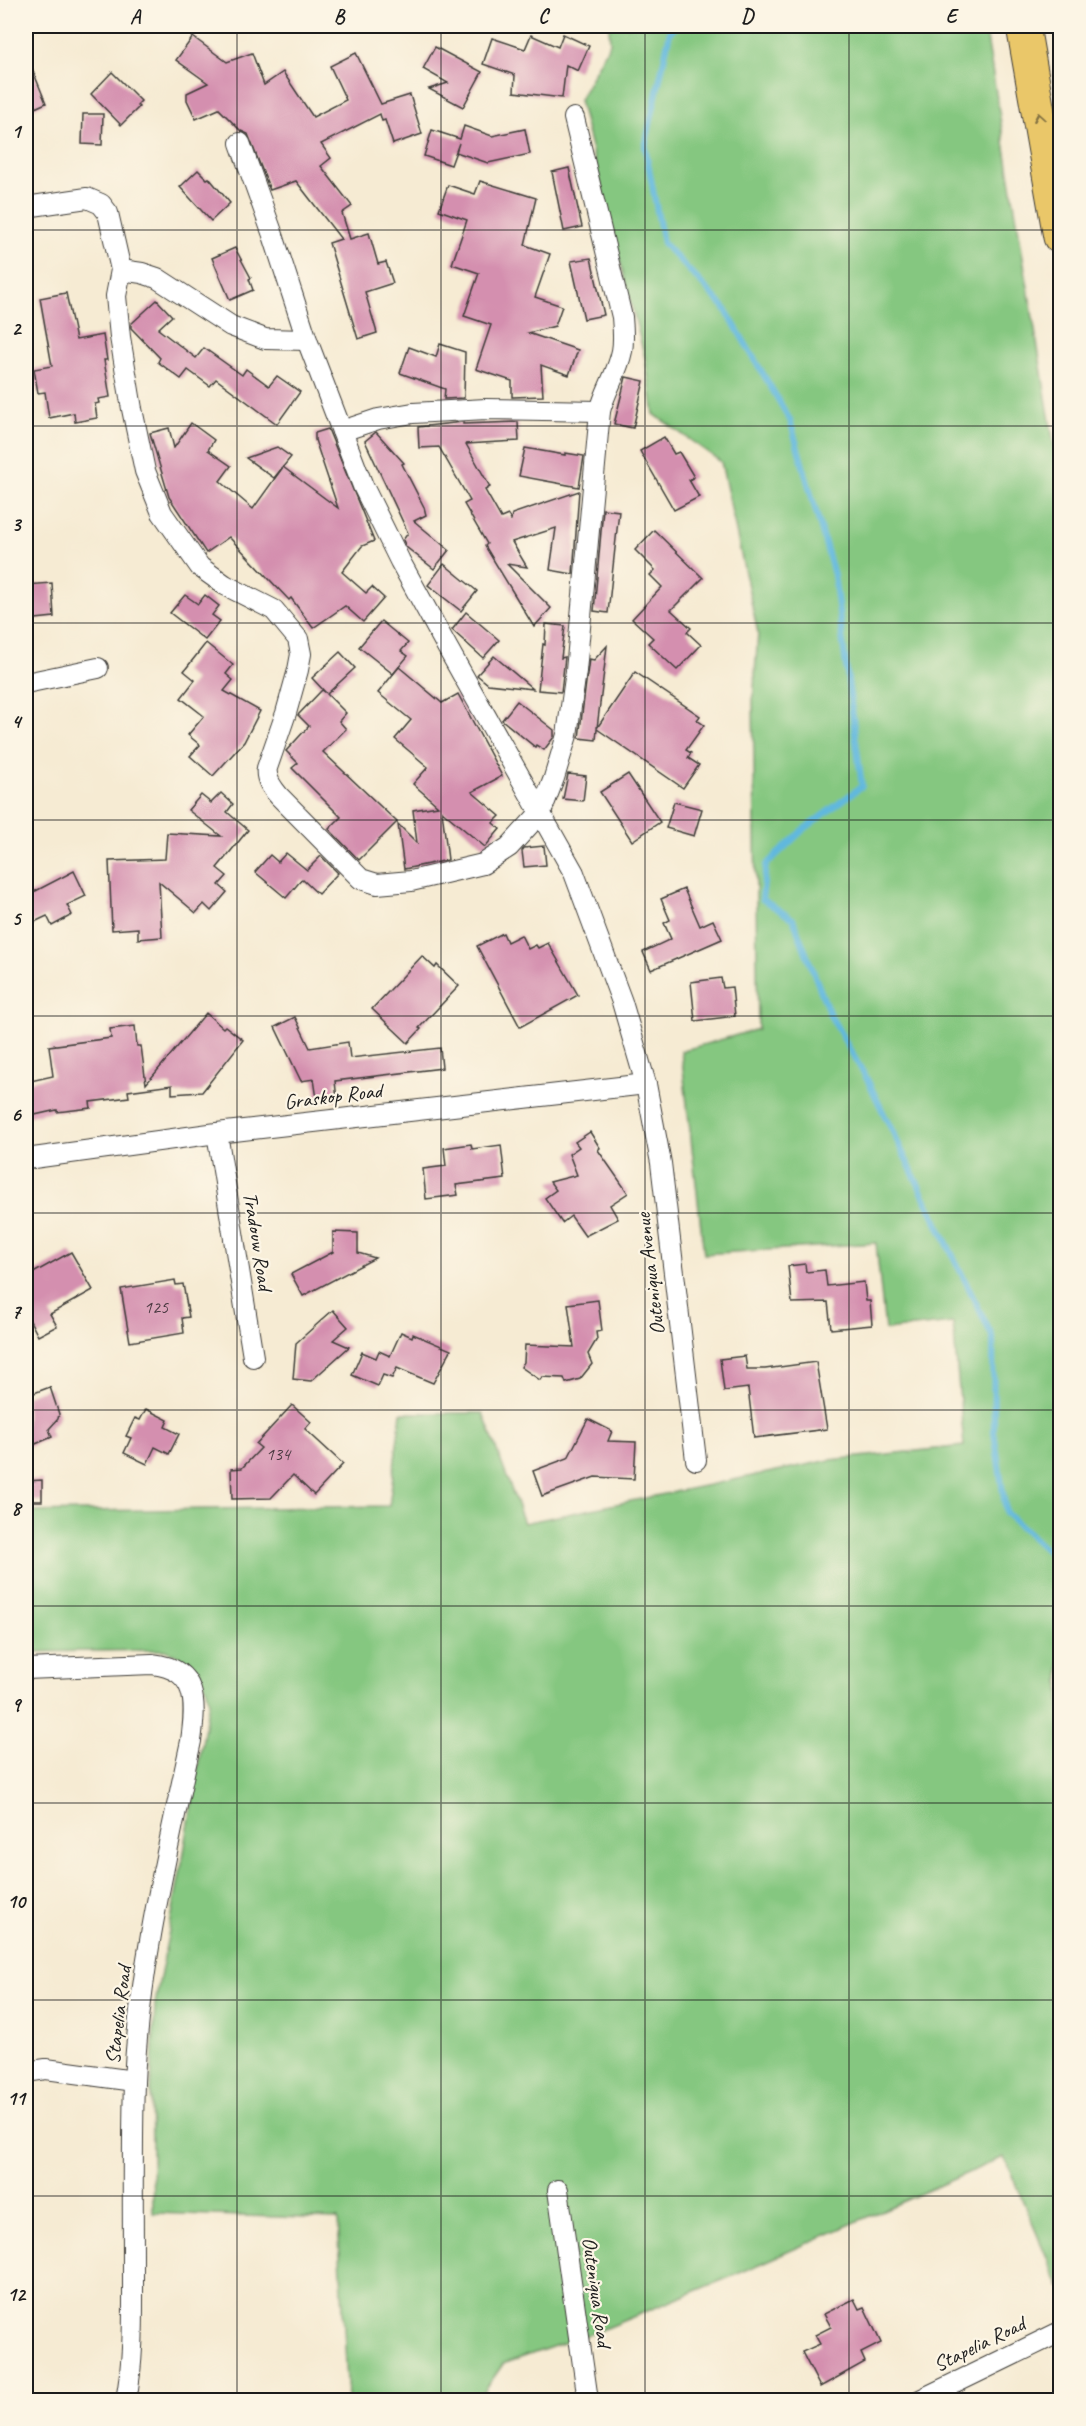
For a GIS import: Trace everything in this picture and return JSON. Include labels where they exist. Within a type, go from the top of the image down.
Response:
[{"type":"highway","points":[[1023,26],[1060,237]]},
{"type":"street","points":[[26,207],[87,198],[101,204],[108,213],[121,270],[117,296],[118,317],[132,409],[146,471],[162,513],[200,567],[225,585],[274,610],[298,639],[301,654],[298,670],[266,775],[279,796],[352,873],[369,883],[411,881],[492,860],[509,847],[541,812],[567,735],[576,671],[600,411],[606,390],[622,353],[622,317],[574,118]]},
{"type":"street","name":"Outeniqua Avenue","points":[[240,143],[306,340],[363,486],[400,561],[574,873],[622,1002],[646,1084],[661,1163],[696,1460]]},
{"type":"street","points":[[121,270],[157,278],[231,326],[265,339],[306,340]]},
{"type":"street","points":[[342,431],[378,419],[413,413],[486,409],[600,411]]},
{"type":"street","points":[[26,683],[98,668]]},
{"type":"street","name":"Graskop Road","points":[[26,1159],[217,1133],[646,1084]]},
{"type":"street","name":"Tradouw Road","points":[[217,1133],[253,1356]]},
{"type":"street","name":"Stapelia Road","points":[[26,1669],[152,1664],[167,1666],[179,1673],[194,1696],[195,1714],[140,2010],[134,2081],[132,2327],[130,2381],[126,2400]]},
{"type":"street","points":[[26,2072],[46,2069],[134,2081]]},
{"type":"street","name":"Outeniqua Road","points":[[558,2190],[588,2400]]},
{"type":"street","name":"Stapelia Road","points":[[920,2400],[1060,2332]]},
{"type":"green space","points":[[609,26],[985,26],[1060,482],[1060,2288],[1004,2157],[742,2272],[601,2330],[503,2364],[478,2400],[348,2400],[338,2219],[153,2213],[151,2089],[155,2004],[184,1852],[209,1701],[207,1690],[197,1670],[188,1661],[165,1650],[26,1652],[26,1512],[389,1506],[401,1413],[483,1413],[524,1523],[830,1460],[964,1446],[953,1323],[885,1330],[876,1243],[704,1254],[681,1051],[758,1029],[753,701],[758,633],[721,462],[654,414],[645,358],[579,100],[610,43]]},
{"type":"building","points":[[563,34],[589,46],[578,71],[566,65],[562,98],[514,92],[515,75],[483,64],[492,38],[525,49],[531,35],[558,47]]},
{"type":"building","points":[[193,37],[227,62],[252,53],[264,85],[283,72],[313,117],[346,100],[330,66],[356,53],[381,104],[410,95],[422,134],[393,144],[385,120],[382,121],[380,114],[321,144],[331,158],[321,166],[352,206],[342,213],[350,239],[369,233],[378,264],[386,262],[393,283],[365,292],[377,333],[358,339],[329,243],[341,239],[296,181],[270,190],[248,134],[241,131],[219,109],[196,119],[187,100],[187,93],[208,83],[176,60]]},
{"type":"building","points":[[435,47],[482,72],[463,107],[429,89],[448,83],[423,69]]},
{"type":"building","points":[[26,54],[46,103],[26,112]]},
{"type":"building","points":[[112,72],[141,101],[137,105],[139,107],[121,125],[91,94]]},
{"type":"building","points":[[83,114],[103,114],[102,145],[82,144]]},
{"type":"building","points":[[464,126],[492,136],[525,129],[530,154],[488,163],[456,152],[459,143],[451,165],[424,156],[432,130],[460,139]]},
{"type":"building","points":[[569,168],[582,227],[564,231],[552,172]]},
{"type":"building","points":[[198,170],[207,179],[209,178],[230,203],[211,221],[180,187]]},
{"type":"building","points":[[480,181],[536,198],[525,245],[550,254],[535,297],[562,306],[555,326],[528,333],[578,350],[569,375],[541,365],[543,396],[512,397],[512,381],[476,369],[491,325],[464,316],[479,273],[452,264],[467,220],[439,210],[448,185],[475,194]]},
{"type":"building","points":[[235,248],[251,278],[249,279],[253,290],[230,300],[212,258]]},
{"type":"building","points":[[591,258],[604,315],[584,319],[571,261]]},
{"type":"building","points":[[66,293],[76,340],[103,335],[107,360],[104,360],[110,397],[98,399],[99,403],[95,404],[97,418],[75,422],[74,413],[49,418],[45,392],[38,393],[34,369],[52,366],[40,298]]},
{"type":"building","points":[[157,300],[172,316],[158,329],[196,358],[204,348],[242,375],[246,369],[269,386],[277,376],[300,392],[277,424],[216,379],[210,386],[188,370],[181,379],[158,362],[160,358],[131,328],[131,324]]},
{"type":"building","points":[[440,344],[465,352],[464,398],[444,399],[445,389],[400,373],[409,347],[436,357]]},
{"type":"building","points":[[626,377],[644,381],[633,428],[614,424]]},
{"type":"building","points":[[463,422],[463,424],[518,422],[519,441],[466,444],[490,487],[485,490],[501,518],[508,515],[511,520],[512,514],[579,491],[573,574],[550,570],[556,528],[512,542],[527,567],[507,564],[551,608],[534,627],[485,546],[487,544],[464,504],[470,501],[439,447],[419,448],[418,427]]},
{"type":"building","points":[[191,423],[214,440],[208,450],[231,466],[220,481],[253,509],[283,467],[338,508],[315,440],[315,433],[328,429],[374,541],[362,546],[342,572],[366,593],[372,587],[384,598],[363,622],[345,606],[313,628],[291,598],[289,600],[229,537],[206,553],[169,497],[150,433],[169,428],[174,448]]},
{"type":"building","points":[[376,432],[404,463],[402,464],[424,507],[426,515],[414,521],[449,550],[434,569],[406,547],[403,540],[408,533],[365,441]]},
{"type":"building","points":[[664,437],[674,454],[679,452],[694,477],[689,480],[699,497],[674,510],[640,451]]},
{"type":"building","points":[[277,447],[291,457],[274,478],[246,458]]},
{"type":"building","points":[[525,448],[584,456],[579,487],[519,476]]},
{"type":"building","points":[[603,509],[619,511],[608,613],[594,611]]},
{"type":"building","points":[[654,530],[703,578],[671,610],[691,628],[687,632],[701,645],[677,670],[648,643],[653,638],[632,619],[662,587],[650,575],[655,570],[635,550]]},
{"type":"building","points":[[444,564],[477,591],[461,611],[428,585]]},
{"type":"building","points":[[52,583],[54,617],[26,620],[26,585]]},
{"type":"building","points":[[185,595],[198,604],[205,595],[219,606],[212,615],[220,621],[205,640],[170,613]]},
{"type":"building","points":[[466,612],[499,640],[483,658],[452,630]]},
{"type":"building","points":[[381,621],[408,643],[401,651],[408,656],[393,674],[359,647]]},
{"type":"building","points":[[546,624],[565,626],[561,658],[565,657],[561,692],[538,690]]},
{"type":"building","points":[[206,643],[233,665],[226,674],[233,680],[224,691],[260,711],[244,742],[213,776],[190,756],[200,745],[188,735],[204,716],[181,698],[195,680],[184,671]]},
{"type":"building","points":[[607,646],[597,728],[635,672],[700,716],[697,720],[704,725],[686,750],[691,753],[688,758],[699,765],[683,788],[597,729],[596,740],[579,738],[589,659],[594,660]]},
{"type":"building","points":[[340,652],[355,668],[327,694],[346,713],[339,721],[346,729],[323,752],[397,822],[359,860],[329,829],[341,817],[292,768],[298,763],[286,751],[309,726],[298,715],[322,690],[326,693],[312,678]]},
{"type":"building","points":[[494,656],[533,689],[488,684],[477,675]]},
{"type":"building","points":[[399,667],[442,703],[458,694],[502,776],[472,792],[500,816],[493,823],[500,829],[485,847],[442,811],[448,860],[404,869],[398,824],[417,843],[413,810],[438,806],[413,784],[428,767],[395,739],[411,720],[378,693]]},
{"type":"building","points":[[517,701],[554,730],[554,737],[544,750],[536,745],[535,747],[502,720]]},
{"type":"building","points":[[568,774],[586,776],[583,801],[563,799]]},
{"type":"building","points":[[628,774],[660,822],[632,841],[600,792]]},
{"type":"building","points":[[221,793],[233,804],[227,812],[248,830],[217,868],[227,876],[219,885],[227,892],[211,911],[204,904],[196,913],[159,882],[162,937],[138,939],[138,928],[112,930],[109,861],[165,859],[167,833],[221,836],[188,810],[201,795],[211,803]]},
{"type":"building","points":[[674,802],[702,809],[694,836],[666,828]]},
{"type":"building","points":[[544,846],[546,865],[524,867],[522,851],[524,848]]},
{"type":"building","points":[[286,853],[307,870],[321,856],[338,873],[318,894],[302,879],[286,898],[255,872],[270,855],[278,862]]},
{"type":"building","points":[[74,871],[86,896],[67,905],[72,915],[52,926],[47,916],[26,926],[26,896]]},
{"type":"building","points":[[684,889],[700,926],[713,920],[722,939],[651,970],[643,952],[671,939],[664,923],[670,920],[661,899]]},
{"type":"building","points":[[503,933],[507,942],[521,935],[528,949],[536,945],[538,948],[548,943],[578,995],[520,1027],[477,946]]},
{"type":"building","points":[[422,956],[435,968],[437,965],[459,986],[419,1028],[421,1029],[408,1043],[372,1009]]},
{"type":"building","points":[[721,978],[723,988],[732,987],[735,1016],[695,1021],[691,982]]},
{"type":"building","points":[[206,1013],[223,1028],[225,1026],[243,1040],[202,1092],[172,1094],[172,1085],[128,1091],[129,1097],[90,1102],[91,1108],[57,1112],[57,1110],[26,1117],[26,1082],[53,1076],[49,1046],[111,1038],[110,1029],[135,1026],[137,1046],[141,1046],[146,1084]]},
{"type":"building","points":[[295,1017],[310,1048],[348,1042],[350,1058],[440,1048],[442,1068],[335,1081],[337,1100],[317,1099],[314,1079],[301,1081],[275,1027]]},
{"type":"building","points":[[590,1132],[600,1148],[598,1150],[628,1193],[610,1205],[618,1219],[585,1236],[571,1216],[562,1223],[545,1198],[556,1190],[550,1182],[577,1175],[569,1154],[579,1147],[575,1142]]},
{"type":"building","points":[[471,1144],[472,1149],[501,1145],[505,1179],[456,1185],[458,1195],[426,1199],[423,1169],[446,1166],[444,1148]]},
{"type":"building","points":[[333,1232],[358,1233],[358,1253],[375,1258],[303,1296],[291,1274],[333,1252]]},
{"type":"building","points":[[71,1252],[93,1290],[50,1314],[57,1326],[38,1336],[26,1313],[26,1277]]},
{"type":"building","points":[[805,1264],[806,1272],[825,1270],[827,1286],[864,1282],[866,1301],[870,1301],[872,1325],[831,1329],[828,1302],[792,1303],[788,1266]]},
{"type":"building","points":[[175,1280],[176,1285],[183,1284],[189,1317],[182,1318],[184,1333],[130,1342],[121,1289]]},
{"type":"building","points":[[598,1300],[602,1331],[596,1332],[597,1339],[588,1354],[592,1364],[580,1379],[566,1383],[564,1378],[542,1377],[540,1380],[521,1367],[524,1362],[525,1345],[574,1347],[568,1304]]},
{"type":"building","points":[[333,1310],[348,1327],[333,1340],[349,1347],[311,1381],[293,1379],[296,1343]]},
{"type":"building","points":[[401,1332],[412,1337],[413,1334],[451,1350],[433,1383],[397,1368],[392,1378],[383,1375],[378,1386],[352,1375],[362,1352],[376,1358],[379,1351],[390,1356]]},
{"type":"building","points":[[745,1356],[747,1369],[765,1369],[816,1362],[827,1429],[754,1438],[748,1388],[724,1391],[720,1359]]},
{"type":"building","points":[[50,1387],[59,1414],[58,1419],[49,1429],[52,1437],[26,1448],[26,1396]]},
{"type":"building","points":[[292,1405],[311,1422],[305,1429],[343,1464],[314,1495],[293,1475],[271,1498],[232,1499],[231,1469],[242,1468],[261,1448],[256,1444]]},
{"type":"building","points":[[146,1409],[168,1420],[165,1427],[179,1434],[169,1454],[155,1447],[147,1464],[124,1453],[131,1438],[126,1436],[135,1418],[140,1420]]},
{"type":"building","points":[[588,1419],[612,1431],[608,1441],[636,1442],[634,1479],[595,1477],[542,1496],[533,1471],[568,1458]]},
{"type":"building","points":[[42,1480],[42,1501],[26,1501],[26,1481]]},
{"type":"building","points":[[854,2299],[859,2309],[864,2307],[881,2343],[861,2353],[865,2362],[820,2387],[802,2352],[820,2344],[815,2335],[831,2327],[824,2314]]},
{"type":"waterway","points":[[676,26],[670,32],[645,147],[663,243],[724,307],[790,420],[834,575],[862,786],[803,830],[766,865],[762,899],[793,919],[830,1015],[868,1081],[993,1338],[994,1432],[1006,1513],[1060,1563]]}]
